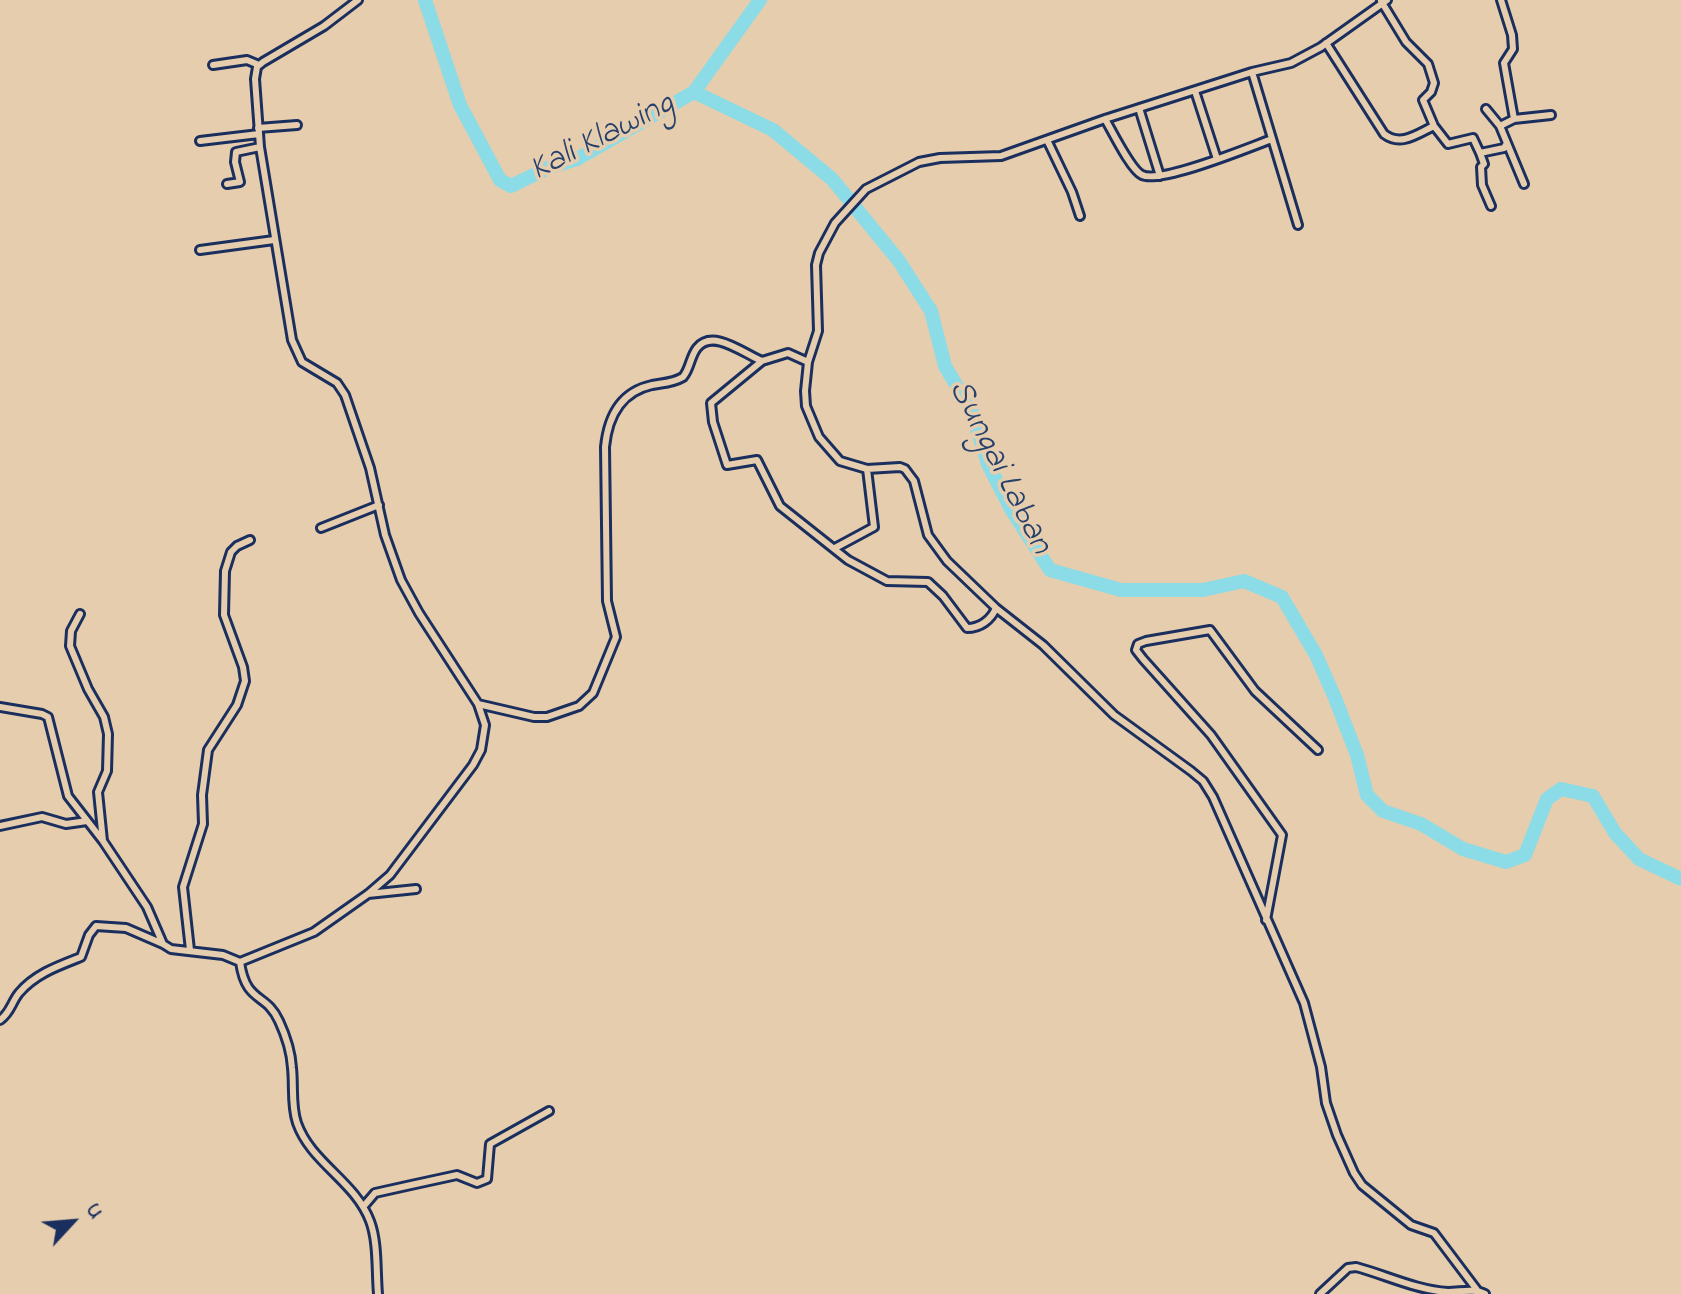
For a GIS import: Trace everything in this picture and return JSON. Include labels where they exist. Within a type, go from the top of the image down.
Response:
[{"type":"street","points":[[0,1020],[9,1013],[18,994],[42,974],[52,967],[81,957],[96,926],[126,928],[171,949],[223,955],[240,962],[314,932],[390,875],[481,750],[485,725],[478,704],[407,594],[390,550],[370,468],[345,395],[334,381],[306,366],[295,349],[274,240],[258,131],[255,79],[259,65],[324,26],[358,0]]},
{"type":"street","points":[[1501,0],[1512,35],[1513,49],[1504,63],[1514,119]]},
{"type":"street","points":[[1485,1294],[1477,1290],[1434,1233],[1411,1225],[1362,1185],[1354,1173],[1326,1103],[1321,1067],[1304,1003],[1213,797],[1203,781],[1114,715],[1043,645],[996,608],[947,561],[928,535],[914,481],[905,469],[867,469],[840,461],[812,425],[805,391],[808,362],[818,331],[816,265],[819,253],[835,223],[866,189],[919,162],[940,158],[1001,156],[1048,142],[1105,119],[1300,59],[1383,1],[1406,42],[1428,64],[1434,83],[1423,100],[1434,126],[1448,144],[1473,138],[1484,164],[1481,167],[1482,182],[1491,206]]},
{"type":"street","points":[[1326,43],[1384,134],[1391,140],[1400,141],[1434,126]]},
{"type":"street","points":[[213,65],[244,60],[259,65]]},
{"type":"street","points":[[1252,72],[1298,225]]},
{"type":"street","points":[[1195,91],[1217,159]]},
{"type":"street","points":[[1139,108],[1160,176]]},
{"type":"street","points":[[1486,109],[1500,126],[1524,184]]},
{"type":"street","points":[[1500,126],[1514,119],[1551,115]]},
{"type":"street","points":[[1105,119],[1138,172],[1147,177],[1217,159],[1272,139]]},
{"type":"street","points":[[200,141],[297,125]]},
{"type":"street","points":[[1048,142],[1080,216]]},
{"type":"street","points":[[1480,153],[1501,151],[1507,143]]},
{"type":"street","points":[[227,184],[240,182],[236,152],[260,147]]},
{"type":"street","points":[[200,250],[274,240]]},
{"type":"street","points":[[478,704],[534,717],[547,717],[579,706],[593,693],[616,637],[607,601],[605,462],[608,424],[617,407],[635,391],[683,377],[689,370],[696,349],[710,341],[723,342],[762,361]]},
{"type":"street","points":[[808,362],[788,353],[762,361],[711,403],[720,449],[727,466],[757,460],[780,506],[848,560],[882,580],[928,582],[967,628],[992,617],[996,608]]},
{"type":"street","points":[[835,548],[874,527],[867,469]]},
{"type":"street","points":[[321,528],[379,505]]},
{"type":"street","points":[[190,950],[183,887],[203,824],[202,795],[208,750],[237,705],[245,681],[240,657],[224,615],[223,584],[231,552],[250,540]]},
{"type":"street","points":[[80,614],[69,638],[71,650],[104,717],[108,734],[107,771],[98,792],[103,841]]},
{"type":"street","points":[[1266,920],[1282,835],[1211,735],[1136,650],[1138,644],[1210,630],[1255,691],[1318,750]]},
{"type":"street","points":[[0,707],[48,717],[68,796],[103,841],[147,907],[163,944]]},
{"type":"street","points":[[0,826],[42,817],[66,824],[87,821]]},
{"type":"street","points":[[368,894],[416,889]]},
{"type":"street","points":[[240,962],[242,980],[247,989],[274,1011],[288,1042],[294,1111],[300,1131],[316,1156],[363,1207],[373,1235],[378,1294]]},
{"type":"street","points":[[363,1207],[375,1193],[457,1175],[477,1183],[487,1179],[490,1144],[549,1111]]},
{"type":"street","points":[[1320,1294],[1348,1268],[1356,1267],[1446,1292],[1477,1290]]},
{"type":"street","points":[[1410,1294],[1420,1287]]},
{"type":"waterway","name":"Kali Klawing","points":[[425,0],[460,105],[500,180],[511,186],[550,167],[577,159],[694,92],[760,0]]},
{"type":"waterway","name":"Sungai Laban","points":[[694,92],[773,130],[832,179],[899,261],[931,311],[945,366],[972,412],[988,464],[1011,509],[1050,570],[1121,590],[1203,590],[1244,581],[1282,597],[1316,655],[1335,698],[1357,755],[1367,795],[1383,811],[1421,824],[1463,849],[1506,862],[1525,855],[1547,799],[1561,789],[1593,796],[1615,833],[1639,859],[1681,879]]}]
